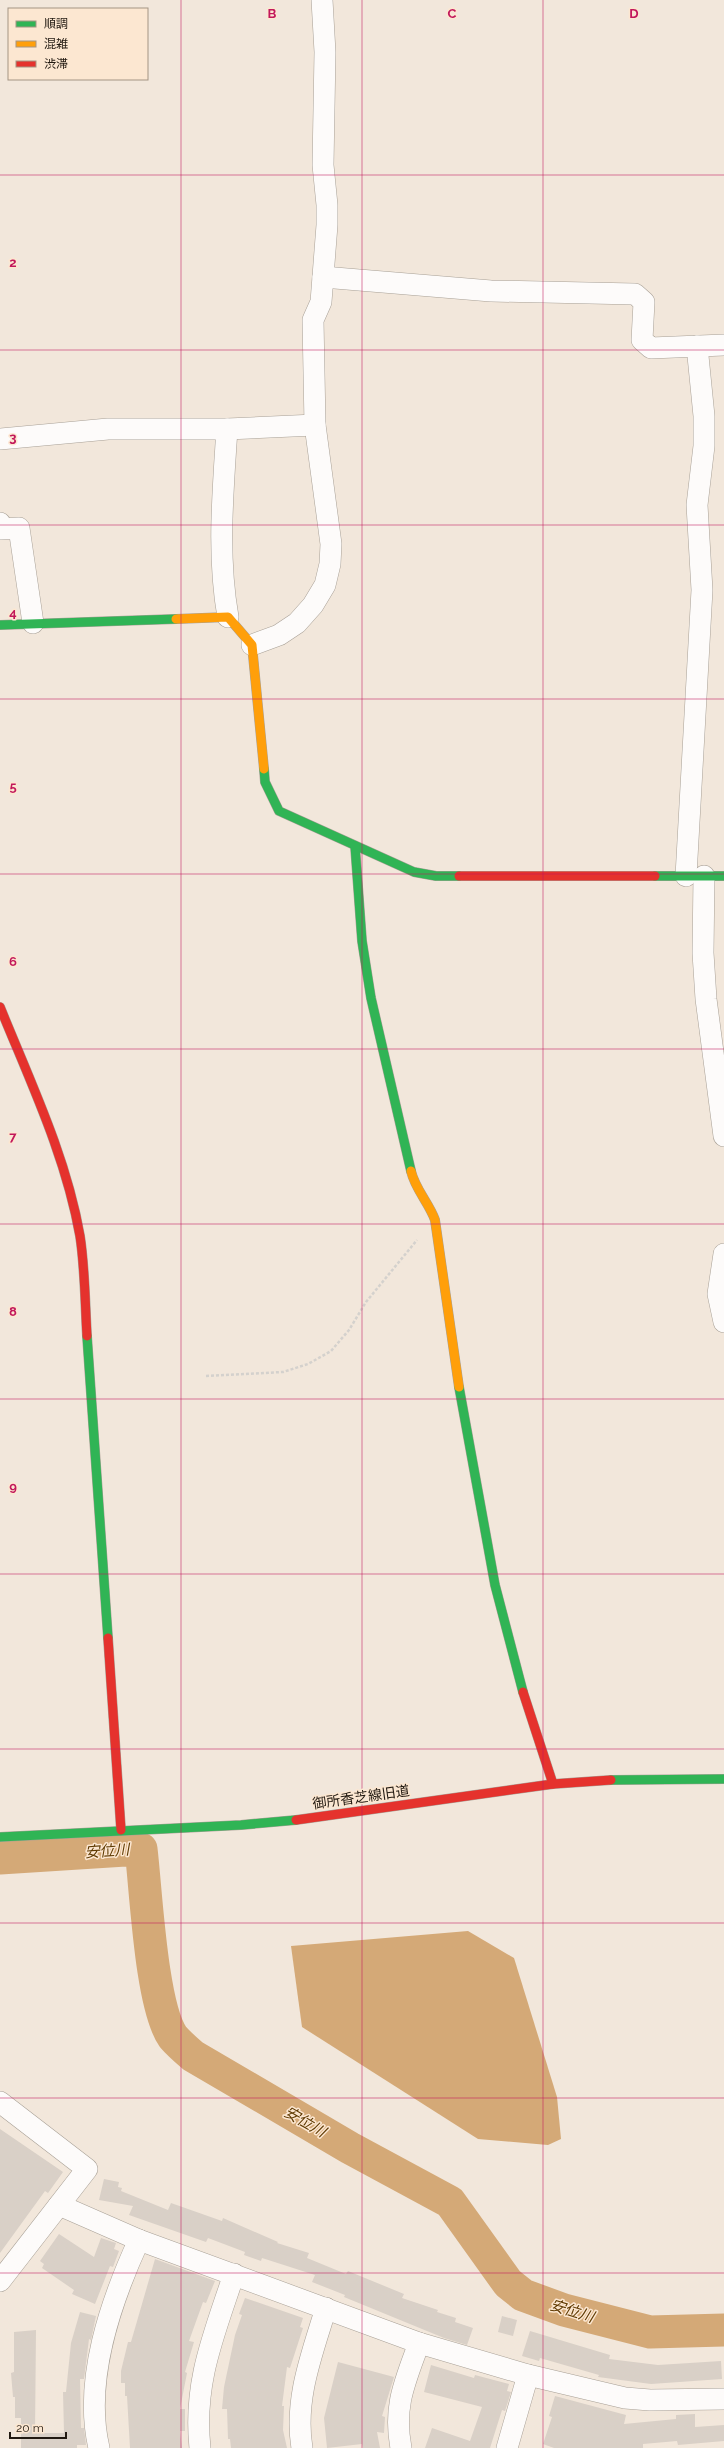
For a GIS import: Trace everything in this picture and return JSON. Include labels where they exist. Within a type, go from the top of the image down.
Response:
[{"type":"street","points":[[252,645],[279,635],[297,623],[313,604],[325,585],[330,564],[331,544],[315,425],[313,320],[321,302],[327,205],[323,165],[325,60],[322,0]]},
{"type":"street","points":[[322,278],[491,291],[635,294],[644,302],[642,340],[651,348],[724,345]]},
{"type":"street","points":[[697,346],[704,416],[704,446],[697,505],[702,590],[705,876],[703,953],[706,999],[724,1136]]},
{"type":"street","points":[[0,439],[108,429],[227,429],[315,425]]},
{"type":"street","points":[[227,429],[222,506],[224,591],[228,617],[252,645],[264,782],[279,811],[414,872],[436,876],[705,876]]},
{"type":"street","points":[[0,523],[0,529],[19,528],[33,623]]},
{"type":"street","points":[[0,624],[228,617]]},
{"type":"street","points":[[355,846],[362,941],[371,998],[413,1181],[431,1209],[435,1220],[460,1402],[482,1522],[507,1636],[523,1692],[553,1784]]},
{"type":"street","points":[[0,1006],[59,1155],[72,1196],[80,1237],[121,1830]]},
{"type":"street","points":[[724,1254],[718,1294],[724,1322]]},
{"type":"street","name":"御所香芝線旧道","points":[[0,1837],[304,1819],[553,1784],[609,1780],[724,1779]]},
{"type":"street","points":[[0,2102],[87,2169],[0,2281]]},
{"type":"street","points":[[58,2205],[139,2240],[419,2343],[528,2375],[625,2398],[650,2400],[724,2398]]},
{"type":"street","points":[[99,2448],[96,2416],[96,2382],[108,2315],[120,2281],[139,2240]]},
{"type":"street","points":[[200,2448],[198,2410],[202,2374],[234,2274]]},
{"type":"street","points":[[302,2448],[300,2427],[302,2394],[326,2308]]},
{"type":"street","points":[[401,2448],[397,2419],[399,2400],[419,2343]]},
{"type":"street","points":[[507,2448],[528,2375]]},
{"type":"path","points":[[206,1376],[284,1372],[308,1364],[331,1350],[349,1330],[366,1302],[435,1220]]},
{"type":"shaded area","points":[[468,1931],[514,1958],[557,2097],[561,2139],[548,2145],[478,2139],[302,2027],[291,1946]]},
{"type":"building","points":[[0,2129],[63,2172],[48,2193],[45,2191],[0,2253]]},
{"type":"building","points":[[104,2179],[119,2182],[118,2187],[122,2188],[121,2191],[168,2210],[171,2203],[222,2221],[223,2218],[278,2242],[277,2243],[309,2253],[307,2258],[346,2274],[348,2271],[404,2294],[402,2298],[438,2310],[437,2312],[456,2318],[455,2322],[473,2328],[467,2345],[444,2338],[344,2297],[345,2295],[312,2282],[315,2275],[262,2258],[261,2261],[244,2255],[245,2252],[208,2238],[206,2242],[129,2215],[133,2206],[99,2200]]},
{"type":"building","points":[[59,2234],[94,2257],[101,2238],[116,2243],[114,2249],[119,2251],[113,2267],[110,2266],[95,2304],[72,2294],[74,2290],[42,2268],[44,2264],[40,2261]]},
{"type":"building","points":[[155,2259],[215,2281],[206,2303],[203,2302],[189,2341],[194,2342],[185,2372],[187,2373],[180,2409],[185,2409],[185,2431],[180,2431],[182,2448],[130,2448],[127,2396],[125,2396],[125,2383],[121,2383],[121,2371],[128,2342],[131,2342]]},
{"type":"building","points":[[245,2298],[303,2318],[300,2327],[303,2328],[290,2368],[287,2367],[282,2406],[284,2406],[283,2430],[287,2448],[231,2448],[230,2439],[228,2439],[227,2409],[222,2409],[224,2387],[235,2335],[242,2315],[239,2314]]},
{"type":"building","points":[[80,2312],[96,2316],[91,2340],[89,2339],[84,2379],[80,2379],[81,2428],[84,2428],[86,2445],[77,2445],[77,2448],[21,2448],[21,2418],[15,2418],[15,2397],[13,2397],[11,2373],[14,2372],[14,2332],[36,2330],[35,2433],[64,2433],[63,2392],[66,2392],[71,2343]]},
{"type":"building","points":[[502,2316],[517,2320],[513,2336],[498,2332]]},
{"type":"building","points":[[530,2331],[610,2355],[609,2359],[658,2365],[721,2361],[722,2379],[651,2384],[598,2377],[599,2375],[540,2358],[539,2361],[522,2356]]},
{"type":"building","points":[[338,2362],[394,2377],[382,2416],[385,2417],[384,2433],[377,2432],[380,2448],[363,2448],[362,2444],[327,2448],[324,2418]]},
{"type":"building","points":[[431,2365],[474,2378],[475,2375],[509,2384],[507,2391],[511,2392],[505,2411],[502,2410],[490,2448],[425,2448],[432,2428],[470,2441],[482,2407],[424,2392]]},
{"type":"building","points":[[555,2396],[626,2415],[624,2424],[676,2419],[676,2415],[695,2414],[695,2427],[724,2425],[724,2441],[678,2445],[677,2441],[643,2444],[643,2448],[554,2448],[543,2444],[552,2417],[549,2416]]},
{"type":"waterway","name":"安位川","points":[[0,1858],[141,1849],[151,1947],[159,2000],[166,2022],[173,2037],[193,2056],[350,2148],[450,2202],[508,2283],[523,2295],[564,2310],[650,2332],[724,2330]]},
{"type":"traffic: fast","points":[[0,625],[176,619]]},
{"type":"traffic: fast","points":[[264,769],[265,782],[279,811],[414,872],[436,876],[459,876]]},
{"type":"traffic: fast","points":[[355,846],[362,941],[371,998],[411,1171]]},
{"type":"traffic: fast","points":[[655,876],[724,876]]},
{"type":"traffic: fast","points":[[87,1336],[108,1638]]},
{"type":"traffic: fast","points":[[459,1387],[495,1585],[523,1692]]},
{"type":"traffic: fast","points":[[611,1780],[724,1779]]},
{"type":"traffic: fast","points":[[0,1837],[241,1825],[296,1820]]},
{"type":"traffic: slow","points":[[176,619],[228,617],[252,645],[264,769]]},
{"type":"traffic: slow","points":[[411,1171],[413,1178],[435,1220],[459,1387]]},
{"type":"traffic: jam","points":[[459,876],[655,876]]},
{"type":"traffic: jam","points":[[0,1007],[46,1119],[66,1177],[74,1206],[83,1260],[87,1336]]},
{"type":"traffic: jam","points":[[108,1638],[121,1830]]},
{"type":"traffic: jam","points":[[523,1692],[553,1784]]},
{"type":"traffic: jam","points":[[296,1820],[553,1784],[611,1780]]}]
